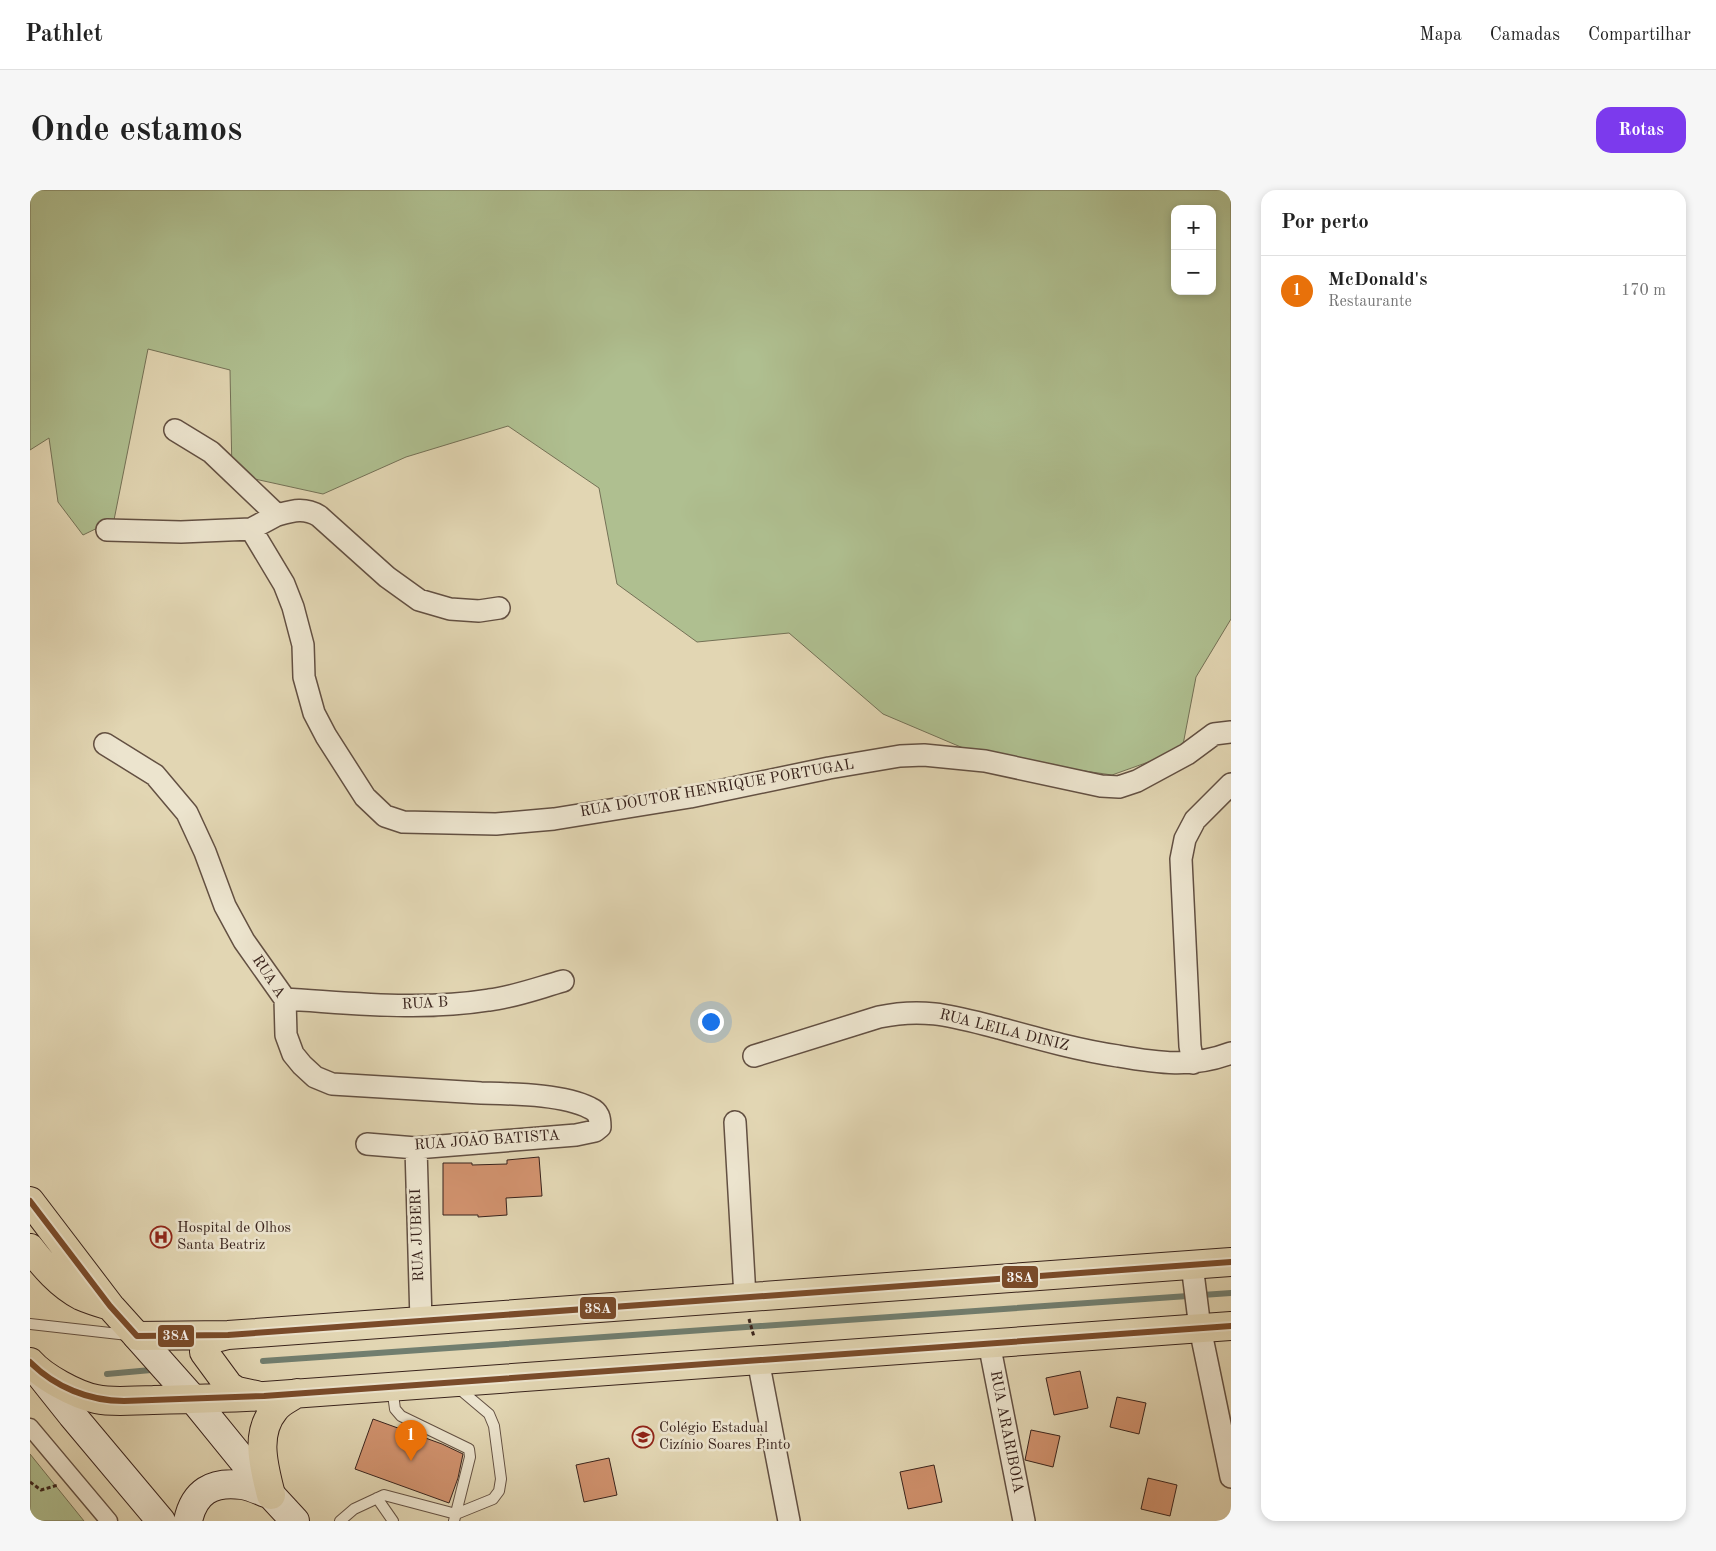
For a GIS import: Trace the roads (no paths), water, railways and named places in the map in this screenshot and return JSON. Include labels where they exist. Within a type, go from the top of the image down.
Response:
[{"type":"main road","points":[[30,1201],[110,1306],[193,1400],[271,1495],[295,1521]]},
{"type":"main road","points":[[30,1248],[45,1267],[66,1287],[82,1296],[110,1306]]},
{"type":"main road","points":[[137,1336],[228,1335],[421,1321],[747,1308],[1194,1275],[1231,1262]]},
{"type":"main road","points":[[33,1366],[76,1393],[95,1399],[116,1401],[193,1400],[450,1382],[756,1348],[989,1343],[1199,1317],[1231,1326]]},
{"type":"main road","points":[[228,1335],[212,1339],[205,1344],[204,1352],[229,1386],[237,1391],[264,1396]]},
{"type":"main road","points":[[33,1366],[161,1521]]},
{"type":"main road","points":[[271,1495],[264,1467],[262,1444],[264,1427],[276,1408],[297,1393]]},
{"type":"main road","points":[[188,1521],[191,1508],[199,1494],[217,1485],[242,1485],[271,1495]]},
{"type":"street","points":[[175,430],[211,452],[277,516]]},
{"type":"street","points":[[107,530],[181,532],[251,529],[277,516],[296,510],[313,512],[387,577],[419,600],[450,609],[479,611],[499,608]]},
{"type":"street","name":"RUA DOUTOR HENRIQUE PORTUGAL","points":[[251,529],[284,584],[293,607],[303,645],[304,677],[314,713],[326,736],[365,797],[385,816],[403,822],[496,824],[554,819],[690,797],[829,768],[900,756],[924,755],[984,761],[1101,786],[1119,787],[1136,781],[1187,754],[1214,734],[1231,732]]},
{"type":"street","name":"RUA A","points":[[105,744],[155,776],[187,813],[205,852],[225,906],[244,941],[286,999],[286,1035],[293,1054],[315,1077],[332,1084],[516,1094],[554,1098],[591,1108],[600,1118],[600,1127],[595,1131],[576,1135]]},
{"type":"street","points":[[1192,1063],[1181,858],[1185,839],[1195,820],[1231,784]]},
{"type":"street","name":"RUA B","points":[[286,999],[356,1005],[410,1006],[489,1000],[563,981]]},
{"type":"street","name":"RUA LEILA DINIZ","points":[[754,1056],[879,1017],[898,1013],[930,1012],[955,1016],[1082,1050],[1159,1063],[1192,1063],[1231,1053]]},
{"type":"street","points":[[735,1122],[747,1308]]},
{"type":"street","name":"RUA JOÃO BATISTA","points":[[367,1144],[416,1148],[576,1135]]},
{"type":"street","name":"RUA JUBERI","points":[[416,1148],[421,1321]]},
{"type":"street","points":[[1194,1275],[1199,1317],[1231,1477]]},
{"type":"street","name":"RUA ARARIBOIA","points":[[989,1343],[1024,1521]]},
{"type":"street","points":[[756,1348],[790,1521]]},
{"type":"street","points":[[30,1427],[108,1521]]},
{"type":"lane","points":[[30,1324],[137,1336]]},
{"type":"lane","points":[[340,1521],[354,1508],[384,1495],[455,1517],[493,1499],[499,1491],[501,1480],[494,1426],[489,1414],[450,1382]]},
{"type":"lane","points":[[392,1386],[395,1409],[402,1416],[469,1449],[470,1456],[455,1517]]},
{"type":"lane","points":[[377,1498],[393,1521]]},
{"type":"waterway","points":[[263,1361],[1231,1293]]},
{"type":"waterway","points":[[107,1374],[151,1370]]},
{"type":"place","name":"Hospital de Olhos Santa Beatriz","points":[[161,1237]]},
{"type":"place","name":"Colégio Estadual Cizínio Soares Pinto","points":[[643,1437]]},
{"type":"place","name":"McDonald's","points":[[411,1461]]}]
